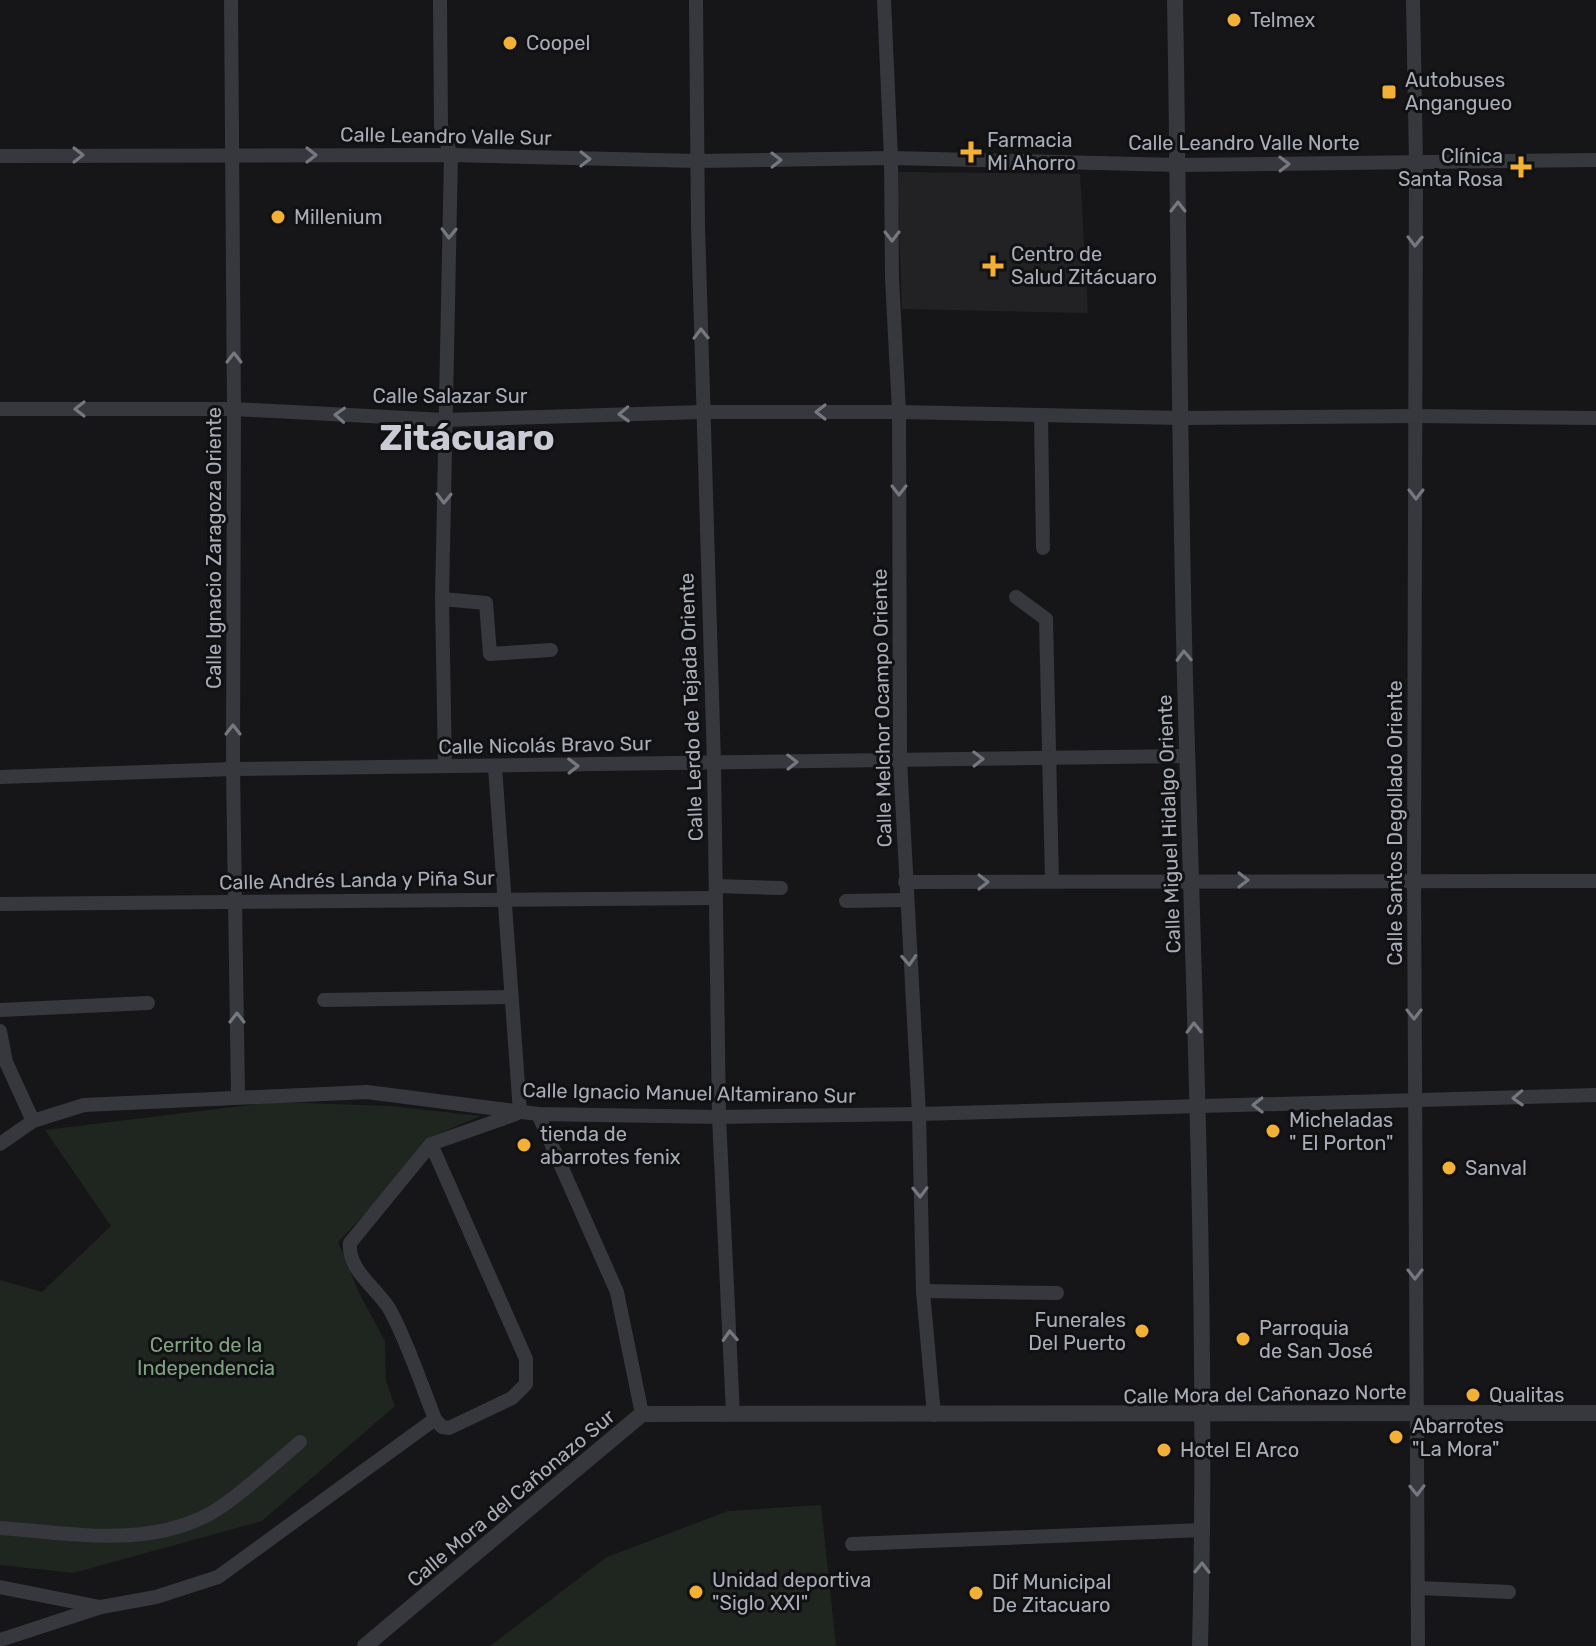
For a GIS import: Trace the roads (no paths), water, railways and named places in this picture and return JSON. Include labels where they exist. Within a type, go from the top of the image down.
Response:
[{"type":"street","name":"Calle Ignacio Zaragoza Oriente","points":[[231,0],[233,769],[238,1096]]},
{"type":"street","points":[[440,0],[441,126],[451,155],[442,599],[445,766]]},
{"type":"street","name":"Calle Lerdo de Tejada Oriente","points":[[696,0],[702,412],[714,763],[719,1117],[733,1414]]},
{"type":"street","name":"Calle Melchor Ocampo Oriente","points":[[884,0],[899,412],[900,760],[919,1114],[923,1291],[934,1415]]},
{"type":"street","name":"Calle Miguel Hidalgo Oriente","points":[[1175,0],[1187,756],[1202,1415],[1200,1646]]},
{"type":"street","name":"Calle Santos Degollado Oriente","points":[[1413,0],[1416,163],[1414,880],[1418,1646]]},
{"type":"street","name":"Calle Leandro Valle Sur","points":[[0,155],[451,155],[698,161],[891,158]]},
{"type":"street","name":"Calle Leandro Valle Norte","points":[[891,158],[1178,165],[1596,160]]},
{"type":"street","name":"Calle Salazar Sur","points":[[0,409],[234,409],[445,420],[702,412],[899,412],[1182,418],[1596,418]]},
{"type":"street","points":[[1041,416],[1043,548]]},
{"type":"street","points":[[1016,597],[1046,619],[1052,881]]},
{"type":"street","points":[[442,599],[486,603],[490,654],[551,650]]},
{"type":"street","name":"Calle Nicolás Bravo Sur","points":[[0,777],[233,769],[1187,756]]},
{"type":"street","points":[[431,1144],[526,1359],[526,1384],[512,1398],[449,1428],[442,1427],[435,1419],[390,1309],[353,1262],[349,1252],[350,1243],[431,1144],[520,1112],[495,767]]},
{"type":"street","points":[[905,882],[1596,881]]},
{"type":"street","name":"Calle Andrés Landa y Piña Sur","points":[[0,904],[504,898],[781,888]]},
{"type":"street","points":[[846,901],[906,900]]},
{"type":"street","points":[[324,1000],[510,997]]},
{"type":"street","points":[[0,1010],[148,1003]]},
{"type":"street","points":[[0,1031],[6,1062],[33,1121]]},
{"type":"street","name":"Calle Ignacio Manuel Altamirano Sur","points":[[0,1144],[33,1121],[84,1105],[367,1092],[538,1114],[719,1117],[1596,1095]]},
{"type":"street","points":[[538,1114],[617,1292],[642,1414]]},
{"type":"street","points":[[923,1291],[1057,1293]]},
{"type":"street","name":"Calle Mora del Cañonazo Norte","points":[[934,1415],[1596,1413]]},
{"type":"street","name":"Calle Mora del Cañonazo Sur","points":[[365,1646],[642,1414],[934,1415]]},
{"type":"street","points":[[0,1640],[101,1607],[156,1597],[218,1577],[435,1419]]},
{"type":"street","points":[[0,1528],[123,1536],[170,1531],[214,1512],[300,1442]]},
{"type":"street","points":[[852,1544],[1203,1530]]},
{"type":"street","points":[[0,1587],[101,1607]]},
{"type":"street","points":[[1419,1588],[1509,1592]]},
{"type":"place","name":"Telmex","points":[[1234,20]]},
{"type":"place","name":"Coopel","points":[[510,43]]},
{"type":"place","name":"Autobuses Angangueo","points":[[1389,92]]},
{"type":"place","name":"Farmacia Mi Ahorro","points":[[971,152]]},
{"type":"place","name":"Clínica Santa Rosa","points":[[1521,167]]},
{"type":"place","name":"Millenium","points":[[278,217]]},
{"type":"place","name":"Centro de Salud Zitácuaro","points":[[993,266]]},
{"type":"place","name":"Micheladas \" El Porton\"","points":[[1273,1131]]},
{"type":"place","name":"tienda de abarrotes fenix","points":[[524,1145]]},
{"type":"place","name":"Sanval","points":[[1449,1168]]},
{"type":"place","name":"Funerales Del Puerto","points":[[1142,1331]]},
{"type":"place","name":"Parroquia de San José","points":[[1243,1339]]},
{"type":"place","name":"Qualitas","points":[[1473,1395]]},
{"type":"place","name":"Abarrotes \"La Mora\"","points":[[1396,1437]]},
{"type":"place","name":"Hotel El Arco","points":[[1164,1450]]},
{"type":"place","name":"Unidad deportiva \"Siglo XXI\"","points":[[696,1592]]},
{"type":"place","name":"Dif Municipal De Zitacuaro","points":[[976,1593]]},
{"type":"district","name":"Zitácuaro","points":[[467,437]]},
{"type":"park label","name":"Cerrito de la Independencia","points":[[206,1356]]}]
